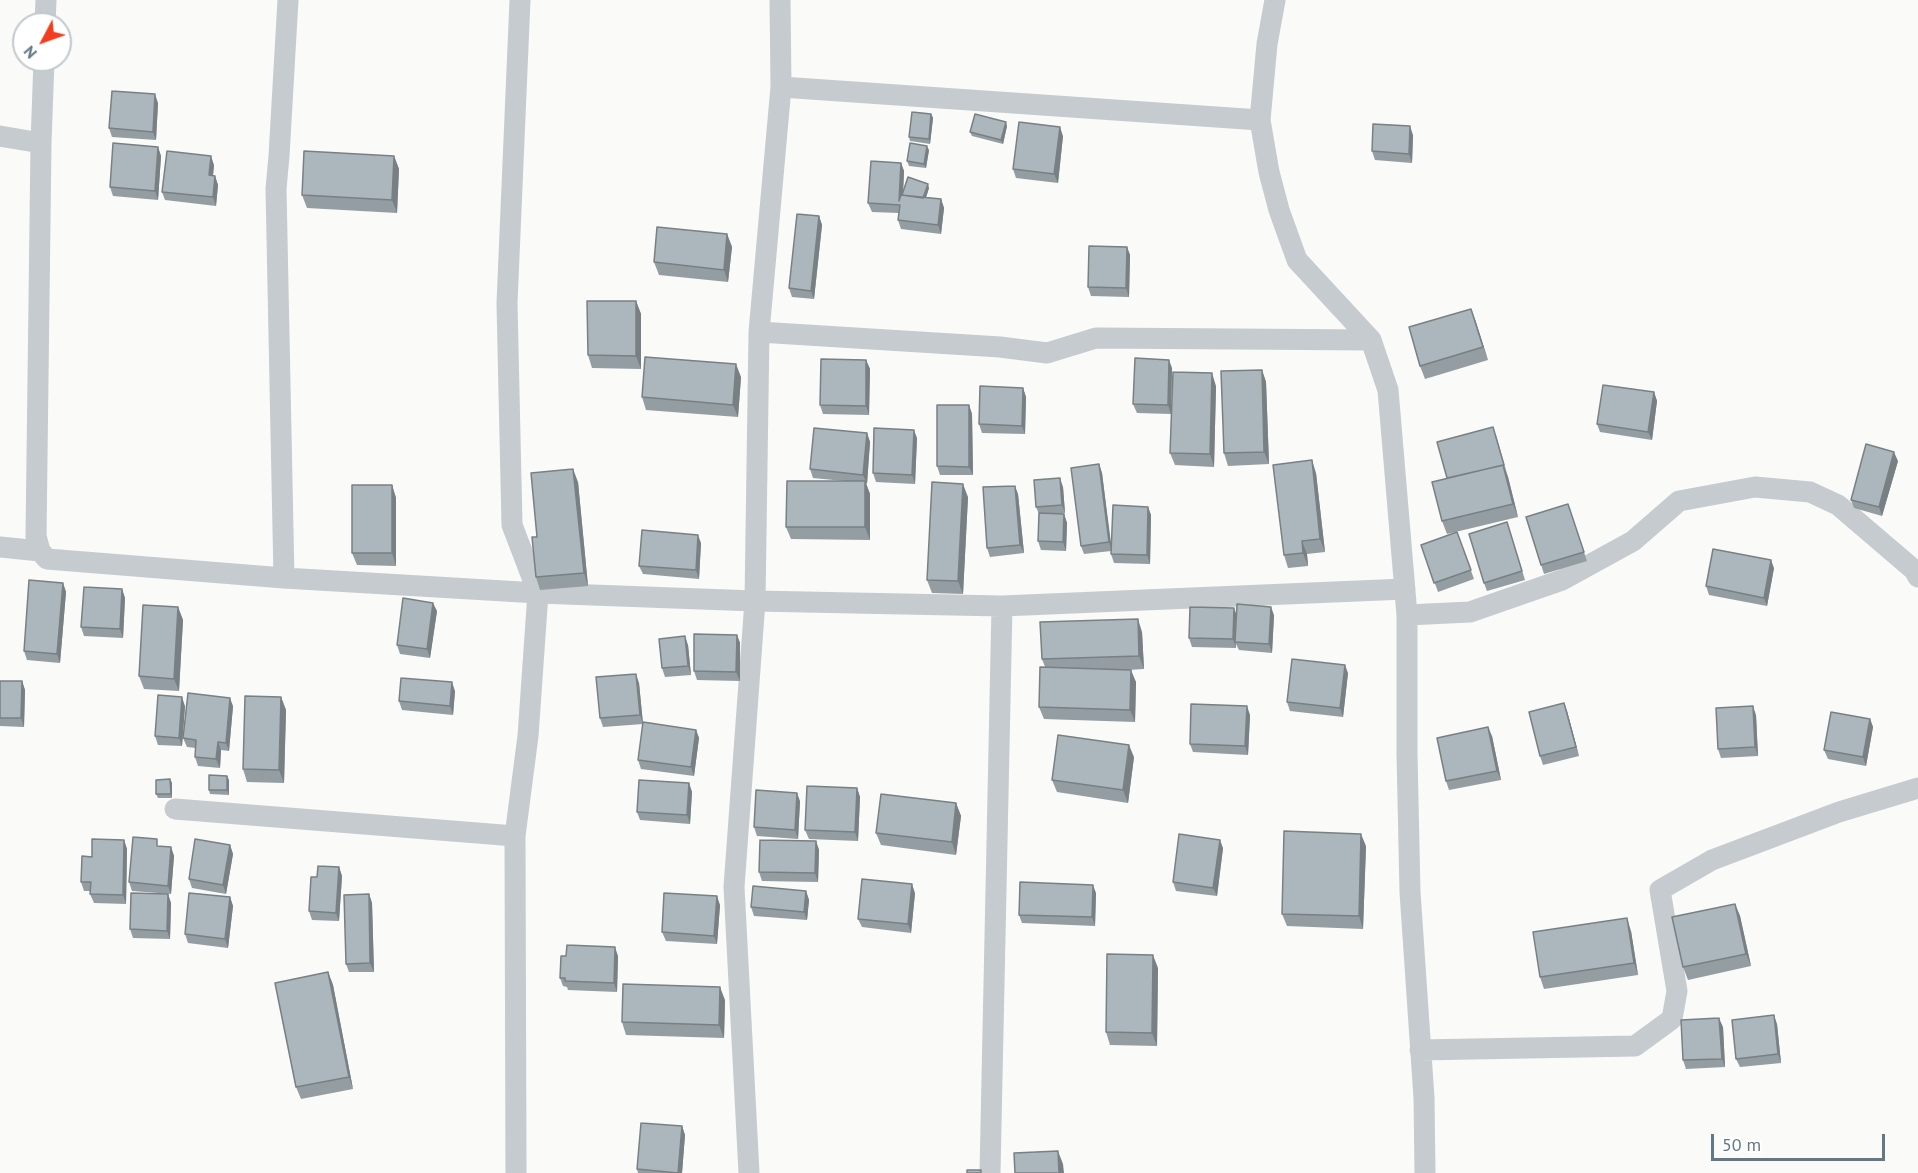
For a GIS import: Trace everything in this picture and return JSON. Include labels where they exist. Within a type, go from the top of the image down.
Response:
[{"type":"street","points":[[284,578],[276,189],[288,0]]},
{"type":"street","points":[[516,1173],[515,836],[528,736],[538,593],[512,525],[507,303],[520,0]]},
{"type":"street","points":[[749,1173],[734,887],[755,601],[759,332],[781,87],[780,0]]},
{"type":"street","points":[[1275,0],[1267,44],[1260,120],[1269,172],[1279,210],[1297,260],[1371,340],[1388,390],[1407,615],[1410,892],[1424,1098],[1425,1173]]},
{"type":"street","points":[[44,72],[36,536],[40,551],[47,559],[284,578],[538,593],[755,601],[1002,606],[1405,589]]},
{"type":"street","points":[[781,87],[1260,120]]},
{"type":"street","points":[[0,136],[41,143]]},
{"type":"street","points":[[759,332],[1000,347],[1047,353],[1096,338],[1371,340]]},
{"type":"street","points":[[1407,615],[1470,612],[1562,580],[1633,541],[1679,501],[1755,487],[1810,492],[1838,505],[1914,570],[1918,577]]},
{"type":"street","points":[[0,547],[40,551]]},
{"type":"street","points":[[990,1173],[1002,606]]},
{"type":"street","points":[[1420,1050],[1635,1046],[1672,1019],[1677,991],[1660,890],[1712,860],[1839,812],[1918,788]]},
{"type":"street","points":[[175,809],[515,836]]},
{"type":"building","points":[[112,91],[155,94],[153,132],[109,128]]},
{"type":"building","points":[[912,112],[931,114],[929,139],[909,137]]},
{"type":"building","points":[[975,114],[1006,122],[1001,140],[970,132]]},
{"type":"building","points":[[1019,122],[1060,127],[1054,174],[1013,169]]},
{"type":"building","points":[[1373,124],[1410,126],[1409,154],[1372,151]]},
{"type":"building","points":[[113,143],[158,147],[155,191],[110,187]]},
{"type":"building","points":[[910,143],[927,146],[924,164],[907,161]]},
{"type":"building","points":[[167,151],[211,156],[209,175],[215,176],[213,197],[162,192]]},
{"type":"building","points":[[304,151],[394,156],[392,200],[302,195]]},
{"type":"building","points":[[871,161],[901,163],[899,201],[901,195],[941,199],[938,225],[898,220],[900,205],[868,203]]},
{"type":"building","points":[[908,177],[928,184],[923,198],[902,195]]},
{"type":"building","points":[[797,214],[819,216],[811,291],[789,288]]},
{"type":"building","points":[[657,227],[727,234],[724,270],[654,262]]},
{"type":"building","points":[[1089,246],[1127,247],[1126,288],[1088,287]]},
{"type":"building","points":[[587,301],[636,301],[636,356],[588,355]]},
{"type":"building","points":[[1471,309],[1483,347],[1420,366],[1409,327]]},
{"type":"building","points":[[645,357],[736,364],[733,405],[642,397]]},
{"type":"building","points":[[1135,358],[1169,360],[1168,405],[1133,404]]},
{"type":"building","points":[[821,359],[866,360],[866,406],[820,405]]},
{"type":"building","points":[[1262,370],[1264,452],[1224,453],[1221,371]]},
{"type":"building","points":[[1173,372],[1212,373],[1210,454],[1170,453]]},
{"type":"building","points":[[1603,385],[1654,392],[1648,432],[1597,424]]},
{"type":"building","points":[[980,386],[1023,388],[1022,426],[979,424]]},
{"type":"building","points":[[937,405],[969,405],[969,467],[937,466]]},
{"type":"building","points":[[1493,427],[1504,465],[1447,478],[1437,442]]},
{"type":"building","points":[[814,428],[867,433],[863,475],[810,469]]},
{"type":"building","points":[[874,428],[914,430],[912,475],[873,473]]},
{"type":"building","points":[[1866,444],[1894,452],[1879,507],[1851,500]]},
{"type":"building","points":[[1312,460],[1320,539],[1302,541],[1303,553],[1284,555],[1273,465]]},
{"type":"building","points":[[1099,464],[1109,542],[1081,546],[1071,468]]},
{"type":"building","points":[[1503,465],[1513,504],[1442,521],[1432,482]]},
{"type":"building","points":[[573,469],[584,573],[536,577],[532,537],[537,537],[531,473]]},
{"type":"building","points":[[1060,478],[1062,505],[1036,507],[1034,480]]},
{"type":"building","points":[[787,481],[865,481],[865,527],[786,527]]},
{"type":"building","points":[[932,482],[963,484],[958,581],[927,580]]},
{"type":"building","points":[[352,485],[392,485],[392,553],[352,553]]},
{"type":"building","points":[[1015,486],[1020,545],[987,548],[983,487]]},
{"type":"building","points":[[1568,504],[1584,552],[1541,565],[1526,517]]},
{"type":"building","points":[[1113,505],[1148,507],[1147,555],[1111,554]]},
{"type":"building","points":[[1039,513],[1064,514],[1063,542],[1038,541]]},
{"type":"building","points":[[1507,522],[1522,571],[1484,583],[1469,534]]},
{"type":"building","points":[[642,530],[698,535],[696,570],[639,566]]},
{"type":"building","points":[[1457,532],[1471,570],[1434,583],[1421,545]]},
{"type":"building","points":[[1713,549],[1771,560],[1764,598],[1706,586]]},
{"type":"building","points":[[29,580],[63,583],[57,654],[24,651]]},
{"type":"building","points":[[84,587],[122,589],[120,629],[81,627]]},
{"type":"building","points":[[403,598],[433,603],[427,649],[397,645]]},
{"type":"building","points":[[1237,604],[1271,607],[1269,644],[1235,642]]},
{"type":"building","points":[[143,605],[178,607],[174,679],[139,676]]},
{"type":"building","points":[[1190,607],[1234,608],[1233,639],[1189,638]]},
{"type":"building","points":[[1138,619],[1139,656],[1042,659],[1040,622]]},
{"type":"building","points":[[694,634],[737,635],[736,672],[694,671]]},
{"type":"building","points":[[685,636],[688,666],[662,668],[659,639]]},
{"type":"building","points":[[1292,659],[1345,665],[1340,708],[1287,702]]},
{"type":"building","points":[[1040,667],[1131,670],[1130,710],[1039,707]]},
{"type":"building","points":[[636,674],[640,715],[600,718],[596,677]]},
{"type":"building","points":[[401,678],[452,682],[450,706],[399,701]]},
{"type":"building","points":[[0,681],[22,681],[21,718],[0,718]]},
{"type":"building","points":[[188,693],[230,698],[226,743],[218,742],[216,759],[195,757],[196,740],[183,738]]},
{"type":"building","points":[[158,695],[182,697],[179,738],[155,736]]},
{"type":"building","points":[[245,696],[281,697],[279,770],[243,769]]},
{"type":"building","points":[[1564,703],[1576,747],[1540,756],[1529,712]]},
{"type":"building","points":[[1191,704],[1247,706],[1245,746],[1190,744]]},
{"type":"building","points":[[1753,706],[1755,747],[1718,749],[1716,708]]},
{"type":"building","points":[[1831,712],[1870,719],[1863,757],[1824,750]]},
{"type":"building","points":[[643,722],[696,730],[691,767],[638,760]]},
{"type":"building","points":[[1488,727],[1497,771],[1446,781],[1437,738]]},
{"type":"building","points":[[1058,735],[1129,745],[1123,790],[1052,780]]},
{"type":"building","points":[[209,775],[227,776],[227,790],[209,790]]},
{"type":"building","points":[[170,779],[171,794],[156,794],[156,780]]},
{"type":"building","points":[[639,780],[689,783],[687,815],[637,812]]},
{"type":"building","points":[[807,786],[857,788],[855,832],[805,830]]},
{"type":"building","points":[[756,790],[797,793],[795,830],[754,827]]},
{"type":"building","points":[[881,794],[956,803],[952,842],[876,833]]},
{"type":"building","points":[[1284,831],[1361,834],[1359,916],[1282,914]]},
{"type":"building","points":[[1179,834],[1220,840],[1213,888],[1173,882]]},
{"type":"building","points":[[133,837],[157,839],[157,846],[171,847],[168,886],[129,882]]},
{"type":"building","points":[[92,839],[124,840],[123,895],[90,894],[91,882],[81,882],[82,856],[92,857]]},
{"type":"building","points":[[195,839],[230,845],[223,885],[189,879]]},
{"type":"building","points":[[760,840],[816,841],[815,873],[759,872]]},
{"type":"building","points":[[318,866],[339,867],[336,913],[309,911],[311,877],[317,877]]},
{"type":"building","points":[[862,879],[912,884],[908,924],[858,919]]},
{"type":"building","points":[[1020,882],[1093,885],[1092,917],[1019,915]]},
{"type":"building","points":[[753,886],[806,891],[804,912],[751,907]]},
{"type":"building","points":[[131,893],[168,894],[167,931],[130,929]]},
{"type":"building","points":[[189,893],[230,897],[225,939],[185,934]]},
{"type":"building","points":[[664,893],[717,896],[714,936],[662,932]]},
{"type":"building","points":[[369,894],[370,963],[346,964],[344,895]]},
{"type":"building","points":[[1735,904],[1746,954],[1683,967],[1672,917]]},
{"type":"building","points":[[1627,918],[1634,963],[1540,977],[1533,932]]},
{"type":"building","points":[[567,945],[615,947],[614,983],[565,981],[565,978],[560,978],[561,956],[566,956]]},
{"type":"building","points":[[1107,954],[1153,955],[1152,1033],[1106,1032]]},
{"type":"building","points":[[328,972],[349,1077],[296,1087],[275,983]]},
{"type":"building","points":[[623,984],[720,987],[719,1025],[622,1022]]},
{"type":"building","points":[[1774,1015],[1778,1054],[1736,1059],[1732,1020]]},
{"type":"building","points":[[1719,1018],[1722,1059],[1683,1060],[1681,1020]]},
{"type":"building","points":[[641,1123],[682,1126],[678,1173],[637,1169]]},
{"type":"building","points":[[1058,1151],[1059,1173],[1015,1173],[1014,1153]]},
{"type":"building","points":[[967,1170],[981,1170],[981,1173],[967,1173]]}]
